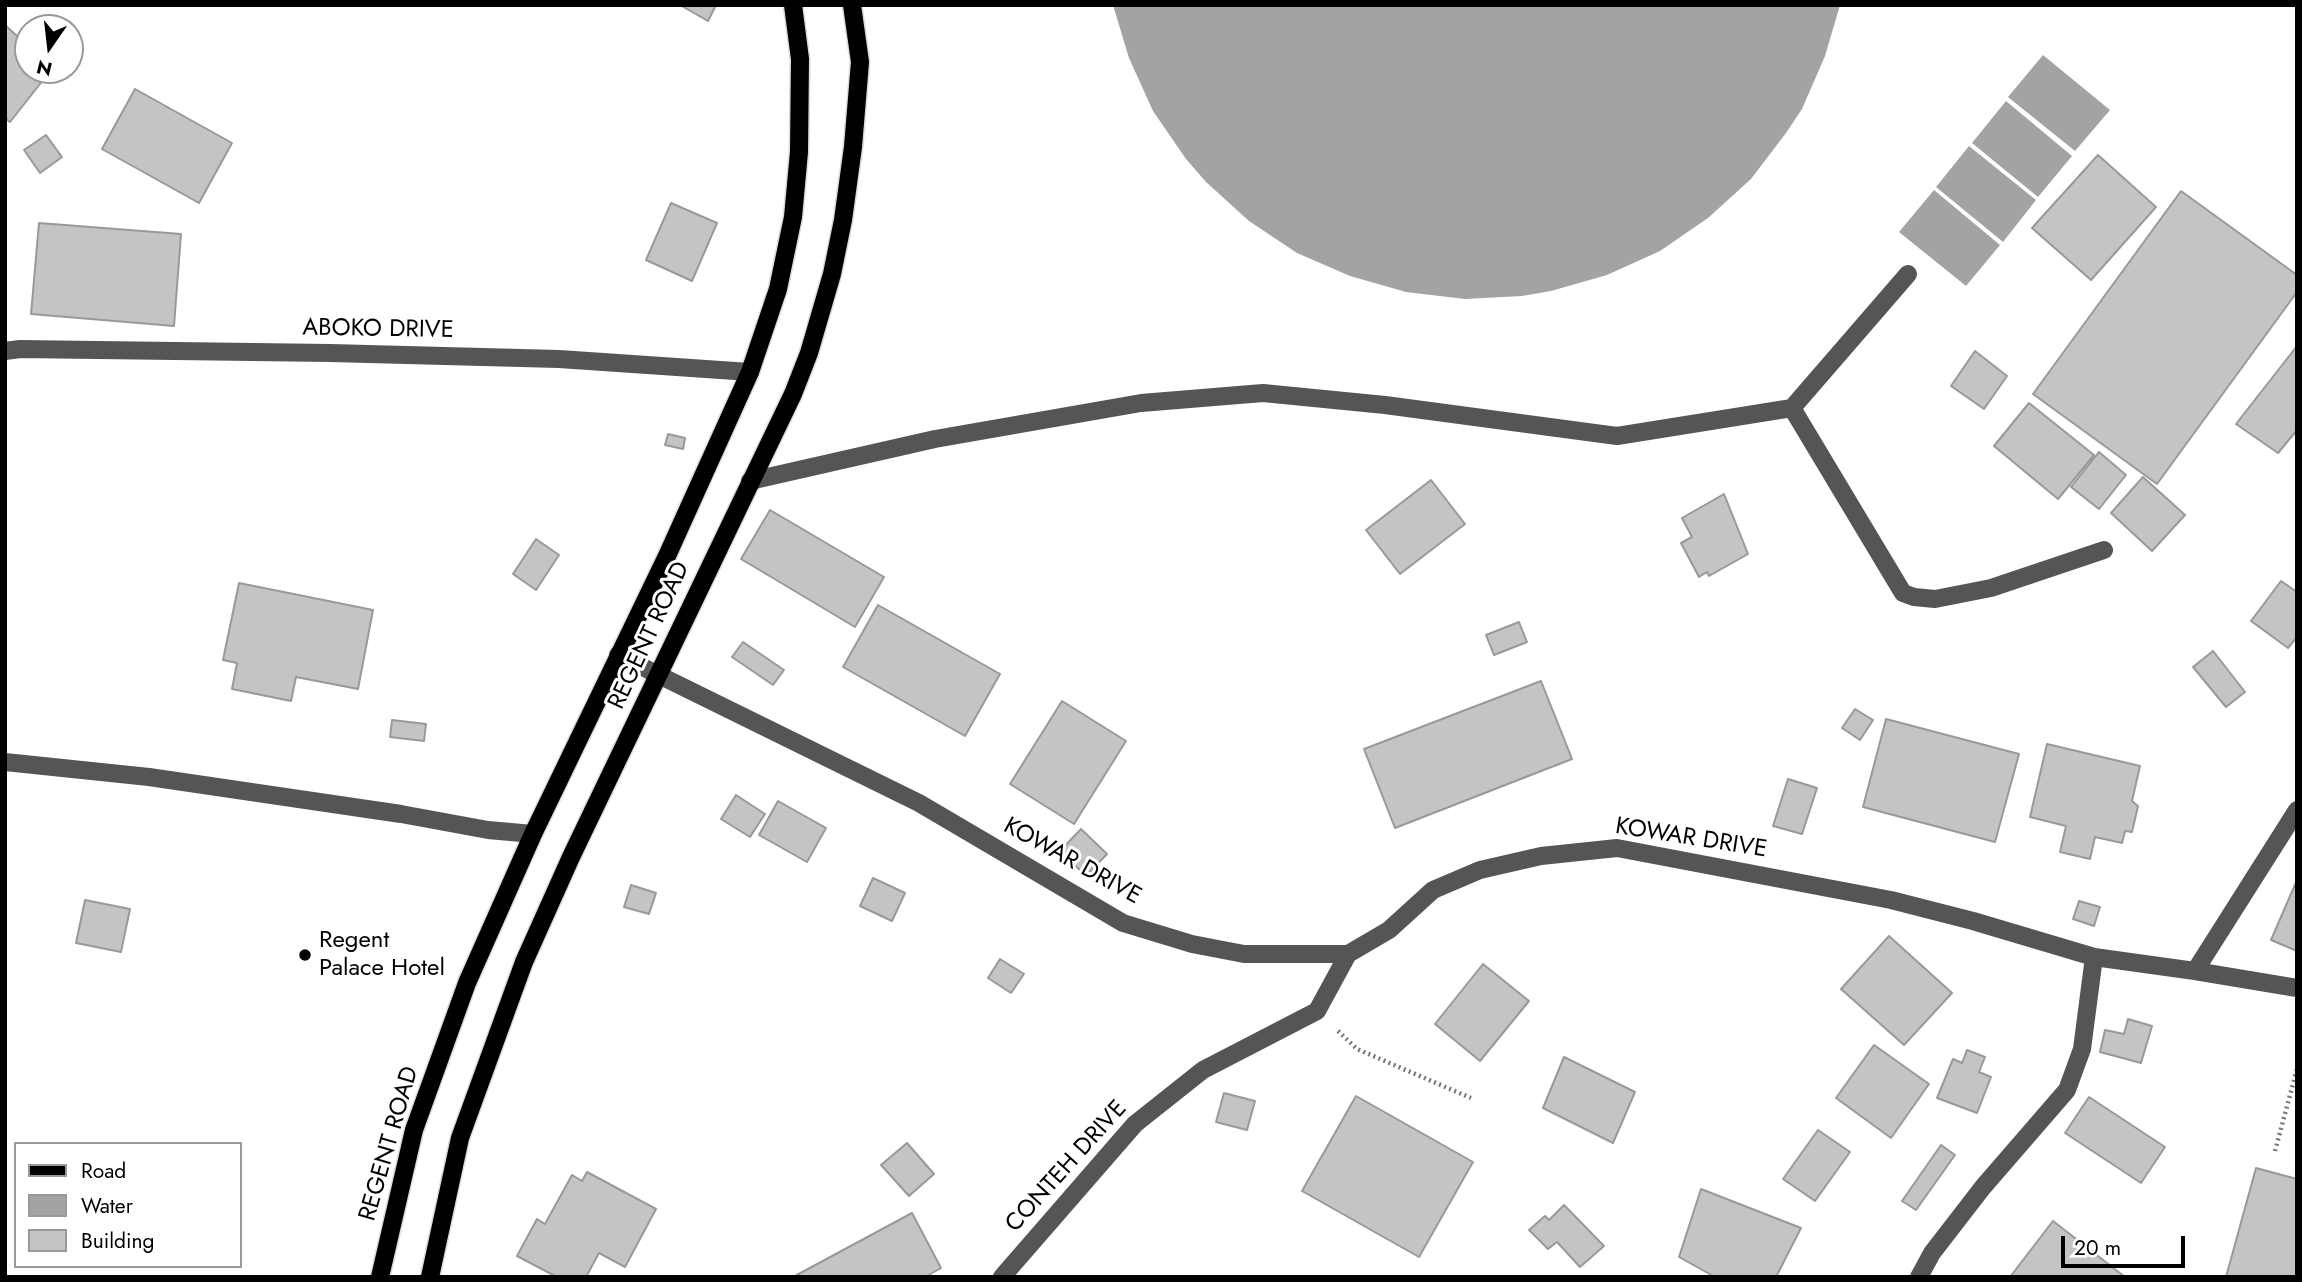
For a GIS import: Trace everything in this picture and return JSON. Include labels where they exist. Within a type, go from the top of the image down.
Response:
[{"type":"main road","name":"REGENT ROAD","points":[[380,1277],[414,1130],[467,983],[533,834],[667,556],[750,372],[778,289],[793,217],[799,152],[800,72],[793,5]]},
{"type":"main road","name":"REGENT ROAD","points":[[430,1277],[460,1138],[524,962],[571,857],[793,394],[809,353],[832,274],[853,147],[860,62],[852,5]]},
{"type":"street","points":[[750,481],[935,439],[1141,402],[1263,393],[1385,405],[1617,436],[1792,408],[1908,274]]},
{"type":"street","name":"ABOKO DRIVE","points":[[5,351],[330,353],[559,359],[750,372]]},
{"type":"street","points":[[1792,408],[1903,593],[1935,599],[1991,588],[2104,550]]},
{"type":"street","name":"KOWAR DRIVE","points":[[618,655],[919,803],[1123,923],[1192,944],[1244,954],[1348,954],[1389,930],[1433,890],[1480,870],[1541,856],[1617,848],[1891,900],[2094,957],[2297,988]]},
{"type":"street","points":[[5,762],[149,777],[401,814],[488,830],[533,834]]},
{"type":"street","points":[[2195,971],[2297,810]]},
{"type":"street","points":[[1317,1011],[1348,954]]},
{"type":"street","points":[[1919,1277],[1932,1253],[1983,1187],[2067,1090],[2082,1049],[2094,957]]},
{"type":"street","name":"CONTEH DRIVE","points":[[1002,1277],[1135,1124],[1203,1070],[1317,1011]]},
{"type":"path","points":[[1317,1011],[1357,1049],[1471,1098]]},
{"type":"path","points":[[2275,1150],[2297,1069]]},
{"type":"water","points":[[1113,5],[1840,5],[1825,56],[1802,109],[1751,179],[1708,218],[1660,251],[1607,275],[1551,291],[1522,296],[1465,299],[1406,292],[1350,276],[1297,253],[1249,221],[1206,182],[1186,159],[1153,111],[1129,58]]},
{"type":"water","points":[[2043,55],[2110,110],[2075,151],[2008,97]]},
{"type":"water","points":[[2006,101],[2072,156],[2038,197],[1972,143]]},
{"type":"water","points":[[1969,146],[2036,200],[2003,242],[1936,187]]},
{"type":"water","points":[[1934,190],[2000,245],[1966,286],[1899,232]]},
{"type":"building","points":[[680,5],[716,5],[708,21]]},
{"type":"building","points":[[5,25],[14,33],[14,84],[40,84],[10,122],[5,118]]},
{"type":"building","points":[[135,89],[232,143],[199,203],[102,149]]},
{"type":"building","points":[[46,135],[62,157],[40,173],[24,150]]},
{"type":"building","points":[[2098,155],[2156,207],[2091,280],[2032,228]]},
{"type":"building","points":[[2181,191],[2297,275],[2297,292],[2157,484],[2033,394]]},
{"type":"building","points":[[671,203],[717,223],[692,281],[646,260]]},
{"type":"building","points":[[39,223],[181,234],[174,326],[31,314]]},
{"type":"building","points":[[2297,346],[2297,430],[2278,453],[2236,424]]},
{"type":"building","points":[[1975,351],[2007,376],[1984,409],[1951,386]]},
{"type":"building","points":[[2029,403],[2094,455],[2058,499],[1994,446]]},
{"type":"building","points":[[668,434],[685,438],[683,449],[665,445]]},
{"type":"building","points":[[2099,452],[2126,475],[2099,509],[2071,487]]},
{"type":"building","points":[[2143,477],[2185,515],[2152,551],[2111,513]]},
{"type":"building","points":[[1431,480],[1465,524],[1400,574],[1366,530]]},
{"type":"building","points":[[1724,494],[1748,554],[1709,576],[1707,572],[1699,577],[1681,543],[1692,537],[1682,518]]},
{"type":"building","points":[[770,510],[884,577],[855,627],[741,559]]},
{"type":"building","points":[[536,539],[559,555],[536,590],[513,574]]},
{"type":"building","points":[[2281,581],[2297,592],[2297,637],[2288,648],[2251,621]]},
{"type":"building","points":[[239,583],[373,610],[358,689],[296,677],[291,701],[232,689],[237,663],[223,660]]},
{"type":"building","points":[[878,605],[1000,674],[965,736],[843,667]]},
{"type":"building","points":[[1519,622],[1527,642],[1494,655],[1486,635]]},
{"type":"building","points":[[743,642],[784,670],[773,685],[732,657]]},
{"type":"building","points":[[2213,651],[2245,692],[2226,707],[2193,667]]},
{"type":"building","points":[[1541,681],[1572,759],[1395,828],[1364,749]]},
{"type":"building","points":[[1062,701],[1126,741],[1074,824],[1010,784]]},
{"type":"building","points":[[1855,709],[1873,720],[1860,740],[1842,728]]},
{"type":"building","points":[[1886,719],[2019,754],[1995,842],[1863,807]]},
{"type":"building","points":[[392,720],[426,724],[424,741],[390,737]]},
{"type":"building","points":[[2047,744],[2140,766],[2132,801],[2138,806],[2132,832],[2125,831],[2122,843],[2095,837],[2090,859],[2060,852],[2066,826],[2030,817]]},
{"type":"building","points":[[1788,779],[1817,788],[1802,834],[1773,826]]},
{"type":"building","points":[[736,795],[765,814],[750,837],[721,819]]},
{"type":"building","points":[[778,801],[826,828],[807,862],[759,835]]},
{"type":"building","points":[[1081,829],[1107,854],[1086,876],[1060,851]]},
{"type":"building","points":[[873,878],[905,893],[892,921],[860,906]]},
{"type":"building","points":[[2297,880],[2297,951],[2271,940]]},
{"type":"building","points":[[631,885],[656,893],[649,914],[624,907]]},
{"type":"building","points":[[85,900],[130,909],[121,952],[76,943]]},
{"type":"building","points":[[2079,901],[2100,907],[2094,926],[2073,919]]},
{"type":"building","points":[[1889,936],[1952,993],[1904,1045],[1841,989]]},
{"type":"building","points":[[1000,959],[1024,974],[1011,993],[988,978]]},
{"type":"building","points":[[1483,964],[1529,1001],[1480,1061],[1435,1024]]},
{"type":"building","points":[[2128,1019],[2152,1026],[2141,1063],[2100,1052],[2105,1030],[2124,1034]]},
{"type":"building","points":[[1874,1045],[1929,1084],[1891,1138],[1836,1098]]},
{"type":"building","points":[[1967,1050],[1985,1057],[1979,1072],[1991,1077],[1977,1113],[1937,1098],[1953,1059],[1962,1063]]},
{"type":"building","points":[[1564,1057],[1635,1092],[1613,1143],[1543,1108]]},
{"type":"building","points":[[1224,1093],[1255,1101],[1247,1130],[1216,1122]]},
{"type":"building","points":[[1356,1096],[1473,1162],[1419,1257],[1302,1191]]},
{"type":"building","points":[[2089,1097],[2165,1147],[2141,1183],[2065,1133]]},
{"type":"building","points":[[1818,1130],[1850,1152],[1815,1201],[1783,1179]]},
{"type":"building","points":[[907,1143],[934,1174],[909,1196],[881,1165]]},
{"type":"building","points":[[1941,1145],[1955,1155],[1916,1210],[1902,1201]]},
{"type":"building","points":[[2256,1168],[2297,1179],[2297,1277],[2226,1277]]},
{"type":"building","points":[[587,1172],[656,1209],[625,1267],[599,1253],[586,1277],[557,1277],[517,1256],[537,1219],[545,1224],[572,1175],[582,1181]]},
{"type":"building","points":[[1701,1189],[1801,1228],[1776,1277],[1715,1277],[1679,1257]]},
{"type":"building","points":[[1564,1205],[1604,1246],[1580,1267],[1557,1242],[1548,1249],[1529,1230],[1545,1216],[1549,1220]]},
{"type":"building","points":[[912,1213],[941,1268],[925,1277],[793,1277]]},
{"type":"building","points":[[2053,1221],[2125,1277],[2010,1277]]},
{"type":"place","name":"Regent Palace Hotel","points":[[305,955]]}]
